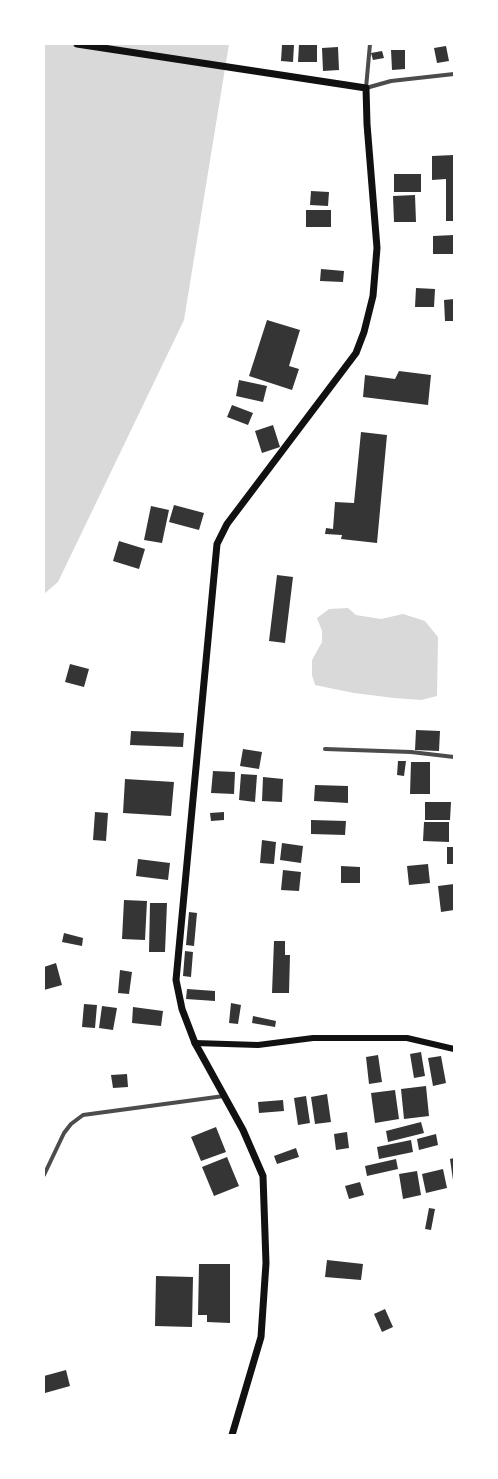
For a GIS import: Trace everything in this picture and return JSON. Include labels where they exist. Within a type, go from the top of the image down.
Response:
[{"type":"main road","points":[[77,44],[366,88],[367,124],[377,248],[373,296],[364,332],[356,353],[227,524],[217,544],[176,980],[182,1009],[195,1043],[243,1130],[263,1176],[266,1262],[261,1336],[232,1435]]},
{"type":"main road","points":[[195,1043],[258,1045],[313,1038],[407,1038],[454,1049]]},
{"type":"street","points":[[370,44],[366,88],[391,81],[454,74]]},
{"type":"street","points":[[325,749],[411,752],[454,757]]},
{"type":"street","points":[[44,1175],[47,1172],[64,1133],[71,1124],[83,1115],[224,1096]]},
{"type":"shaded area","points":[[44,44],[229,44],[184,320],[58,582],[44,594]]},
{"type":"shaded area","points":[[348,608],[356,615],[381,619],[403,614],[425,621],[438,637],[437,696],[421,700],[394,698],[354,693],[315,685],[312,675],[312,660],[322,642],[322,631],[317,618],[329,609]]},
{"type":"building","points":[[299,44],[317,44],[317,62],[298,62]]},
{"type":"building","points":[[282,45],[294,45],[293,62],[281,61]]},
{"type":"building","points":[[446,46],[449,61],[437,63],[434,48]]},
{"type":"building","points":[[338,47],[339,70],[323,71],[322,48]]},
{"type":"building","points":[[391,50],[405,50],[405,69],[392,70]]},
{"type":"building","points":[[382,51],[384,58],[373,60],[371,53]]},
{"type":"building","points":[[454,155],[454,221],[446,221],[446,179],[432,180],[432,156]]},
{"type":"building","points":[[394,174],[421,174],[421,192],[394,192]]},
{"type":"building","points":[[311,191],[329,192],[328,206],[310,205]]},
{"type":"building","points":[[415,195],[416,222],[394,222],[393,196]]},
{"type":"building","points":[[306,210],[331,210],[331,227],[306,227]]},
{"type":"building","points":[[454,235],[454,254],[433,254],[433,236]]},
{"type":"building","points":[[321,269],[344,271],[343,282],[320,281]]},
{"type":"building","points":[[416,288],[435,289],[434,307],[415,307]]},
{"type":"building","points":[[454,299],[454,321],[445,321],[444,300]]},
{"type":"building","points":[[267,320],[300,330],[289,366],[299,369],[292,390],[249,376]]},
{"type":"building","points":[[399,371],[431,375],[428,405],[363,397],[365,375],[395,379]]},
{"type":"building","points":[[239,380],[267,386],[263,402],[236,396]]},
{"type":"building","points":[[232,405],[253,413],[248,425],[227,417]]},
{"type":"building","points":[[273,425],[280,447],[262,453],[255,431]]},
{"type":"building","points":[[361,432],[387,435],[377,543],[341,539],[342,535],[325,534],[326,528],[333,529],[335,502],[354,503]]},
{"type":"building","points":[[174,505],[204,513],[199,530],[169,522]]},
{"type":"building","points":[[151,506],[169,510],[162,543],[144,540]]},
{"type":"building","points":[[119,541],[145,549],[139,569],[113,561]]},
{"type":"building","points":[[277,575],[293,577],[285,643],[269,641]]},
{"type":"building","points":[[70,664],[89,669],[84,687],[65,682]]},
{"type":"building","points":[[416,730],[440,731],[439,751],[415,750]]},
{"type":"building","points":[[131,731],[184,733],[183,747],[130,745]]},
{"type":"building","points":[[243,749],[262,752],[259,769],[240,766]]},
{"type":"building","points":[[398,761],[406,761],[404,776],[397,775]]},
{"type":"building","points":[[411,762],[430,762],[430,794],[410,794]]},
{"type":"building","points":[[213,771],[235,772],[234,794],[211,793]]},
{"type":"building","points":[[241,774],[257,775],[255,802],[239,800]]},
{"type":"building","points":[[263,777],[283,779],[282,802],[262,801]]},
{"type":"building","points":[[125,779],[174,782],[171,816],[123,813]]},
{"type":"building","points":[[315,785],[348,786],[348,803],[314,801]]},
{"type":"building","points":[[425,802],[451,802],[450,820],[425,820]]},
{"type":"building","points":[[95,812],[108,813],[106,841],[93,840]]},
{"type":"building","points":[[224,812],[224,820],[211,821],[210,813]]},
{"type":"building","points":[[311,820],[346,821],[345,835],[311,834]]},
{"type":"building","points":[[424,822],[449,822],[449,842],[423,841]]},
{"type":"building","points":[[262,840],[276,842],[274,864],[260,863]]},
{"type":"building","points":[[282,843],[303,846],[301,863],[280,860]]},
{"type":"building","points":[[447,847],[454,847],[454,864],[447,864]]},
{"type":"building","points":[[138,859],[170,863],[168,880],[136,876]]},
{"type":"building","points":[[428,864],[430,883],[409,885],[407,866]]},
{"type":"building","points":[[341,866],[360,867],[360,883],[341,883]]},
{"type":"building","points":[[283,870],[301,872],[299,891],[281,890]]},
{"type":"building","points":[[454,884],[454,910],[441,912],[438,886]]},
{"type":"building","points":[[124,900],[147,901],[145,940],[122,939]]},
{"type":"building","points":[[150,903],[167,903],[165,952],[149,952]]},
{"type":"building","points":[[189,912],[197,913],[194,946],[186,945]]},
{"type":"building","points":[[64,933],[83,938],[82,946],[62,942]]},
{"type":"building","points":[[274,941],[285,941],[285,955],[290,955],[289,993],[272,993]]},
{"type":"building","points":[[185,951],[193,952],[191,977],[183,976]]},
{"type":"building","points":[[56,963],[62,985],[44,990],[44,967]]},
{"type":"building","points":[[120,970],[132,972],[129,994],[118,993]]},
{"type":"building","points":[[187,989],[215,991],[215,1001],[186,999]]},
{"type":"building","points":[[231,1003],[241,1005],[238,1024],[229,1023]]},
{"type":"building","points":[[84,1004],[97,1005],[95,1028],[82,1027]]},
{"type":"building","points":[[102,1006],[117,1008],[113,1030],[99,1028]]},
{"type":"building","points":[[133,1007],[163,1011],[161,1026],[132,1023]]},
{"type":"building","points":[[253,1016],[276,1021],[275,1027],[252,1023]]},
{"type":"building","points":[[421,1052],[425,1076],[414,1078],[410,1054]]},
{"type":"building","points":[[378,1055],[382,1082],[369,1084],[366,1057]]},
{"type":"building","points":[[441,1056],[446,1083],[433,1086],[428,1058]]},
{"type":"building","points":[[127,1074],[128,1087],[113,1088],[111,1075]]},
{"type":"building","points":[[426,1086],[429,1116],[404,1119],[401,1089]]},
{"type":"building","points":[[395,1090],[399,1119],[375,1123],[371,1093]]},
{"type":"building","points":[[327,1094],[331,1122],[315,1124],[311,1097]]},
{"type":"building","points":[[306,1096],[310,1123],[298,1125],[294,1098]]},
{"type":"building","points":[[283,1100],[284,1111],[259,1113],[258,1102]]},
{"type":"building","points":[[421,1122],[424,1133],[388,1142],[386,1131]]},
{"type":"building","points":[[216,1127],[226,1152],[201,1161],[191,1137]]},
{"type":"building","points":[[347,1132],[349,1148],[336,1150],[334,1134]]},
{"type":"building","points":[[436,1134],[438,1145],[419,1150],[417,1139]]},
{"type":"building","points":[[411,1140],[413,1152],[379,1159],[377,1147]]},
{"type":"building","points":[[296,1148],[299,1157],[277,1164],[274,1156]]},
{"type":"building","points":[[227,1157],[239,1186],[214,1196],[202,1167]]},
{"type":"building","points":[[454,1158],[454,1180],[453,1180],[450,1159]]},
{"type":"building","points":[[396,1159],[398,1169],[367,1176],[365,1166]]},
{"type":"building","points":[[443,1169],[447,1188],[426,1193],[422,1174]]},
{"type":"building","points":[[417,1171],[421,1195],[403,1199],[399,1174]]},
{"type":"building","points":[[360,1182],[364,1195],[349,1199],[345,1186]]},
{"type":"building","points":[[429,1208],[435,1209],[431,1230],[425,1229]]},
{"type":"building","points":[[327,1260],[363,1264],[361,1280],[325,1277]]},
{"type":"building","points":[[199,1264],[230,1264],[230,1323],[207,1322],[207,1315],[198,1315]]},
{"type":"building","points":[[156,1276],[193,1277],[192,1327],[155,1326]]},
{"type":"building","points":[[385,1309],[393,1327],[382,1332],[374,1314]]},
{"type":"building","points":[[66,1370],[70,1386],[45,1393],[44,1376]]}]
